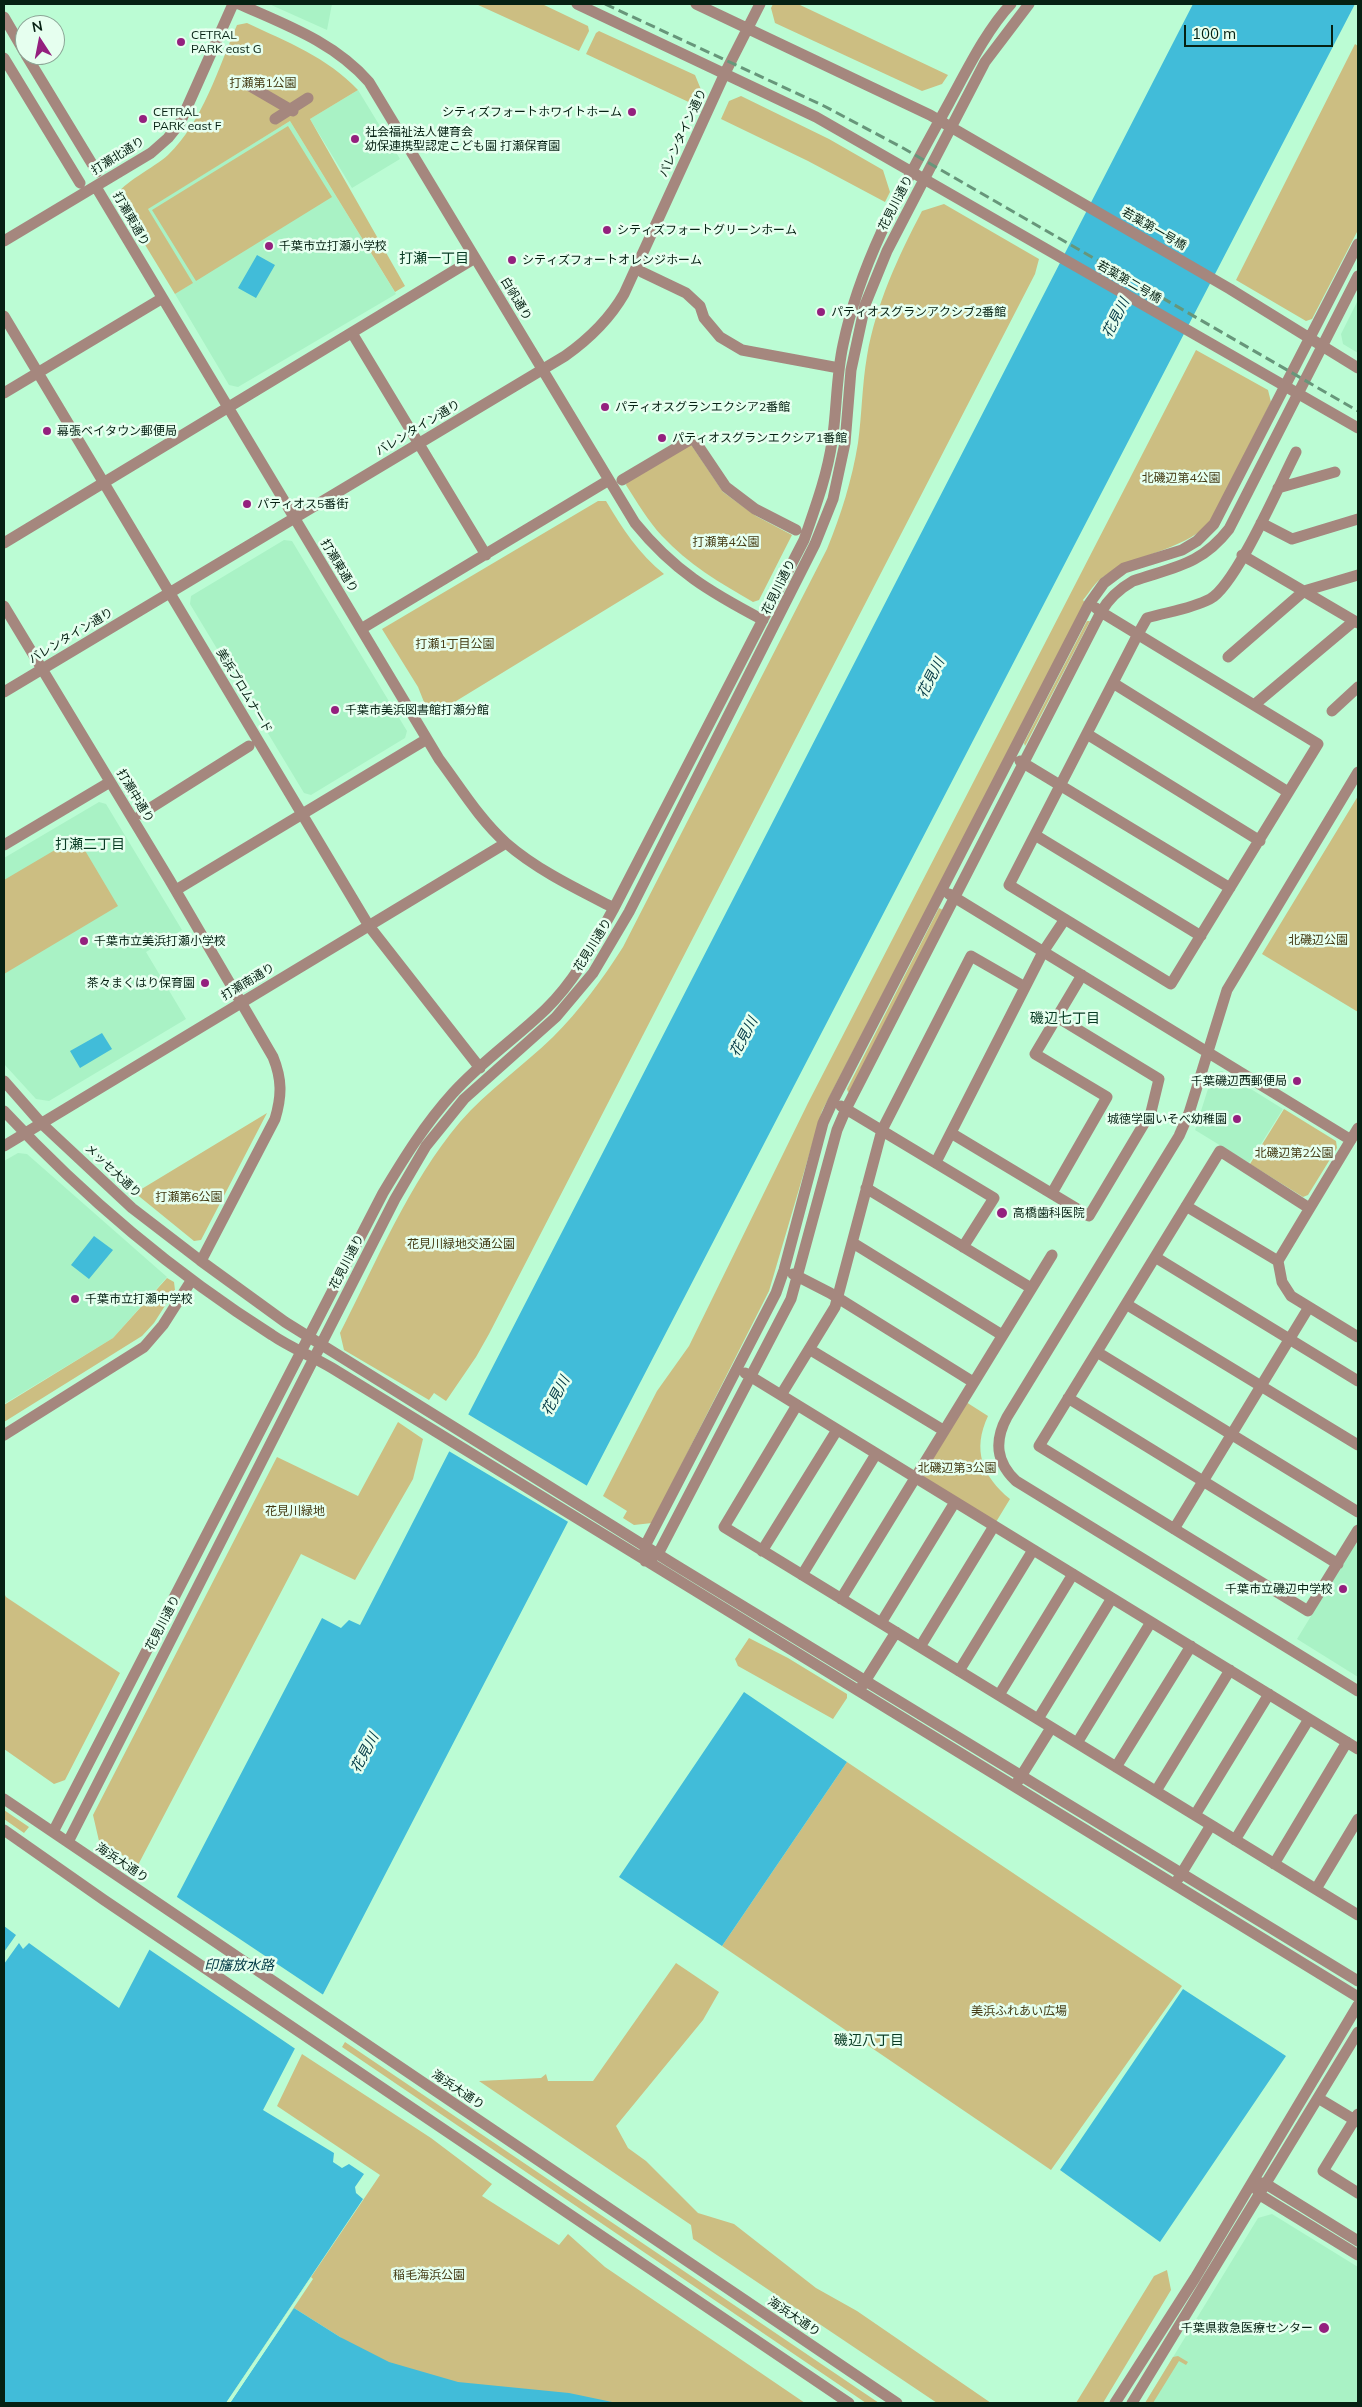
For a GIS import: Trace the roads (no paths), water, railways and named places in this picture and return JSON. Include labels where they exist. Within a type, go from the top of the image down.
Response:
[{"type":"street","name":"打瀬北通り","points":[[4,241],[151,153],[168,138],[180,123],[233,4]]},
{"type":"street","name":"白帆通り","points":[[239,4],[319,40],[358,70],[376,93],[635,523],[668,560],[714,595],[762,620]]},
{"type":"street","name":"若葉第二号橋","points":[[577,4],[816,117],[1358,428]]},
{"type":"street","name":"若葉第一号橋","points":[[696,4],[874,86],[940,120],[1230,290],[1358,368]]},
{"type":"street","name":"バレンタイン通り","points":[[4,692],[581,345],[615,309],[725,73],[760,4]]},
{"type":"street","name":"花見川通り","points":[[53,1832],[384,1193],[415,1140],[453,1092],[547,1008],[569,984],[584,964],[614,908],[804,540],[820,495],[832,442],[839,368],[853,302],[866,265],[912,172],[974,58],[1011,4]]},
{"type":"street","name":"花見川通り","points":[[68,1842],[320,1344],[395,1199],[426,1146],[464,1099],[556,1017],[578,993],[593,973],[629,912],[815,544],[832,499],[846,444],[852,370],[865,305],[887,251],[985,62],[1028,4]]},
{"type":"street","points":[[4,18],[15,36]]},
{"type":"street","points":[[4,58],[80,183]]},
{"type":"street","points":[[33,65],[98,172]]},
{"type":"street","points":[[250,87],[292,110]]},
{"type":"street","points":[[275,118],[292,110],[308,98]]},
{"type":"street","name":"打瀬東通り","points":[[96,187],[161,299],[427,739],[470,801],[506,843],[556,878],[614,908]]},
{"type":"street","points":[[645,1561],[645,1546],[776,1293],[824,1123],[833,1101],[1089,604],[1104,583],[1124,568],[1182,550],[1197,541],[1214,524],[1358,244]]},
{"type":"street","points":[[4,543],[475,258]]},
{"type":"street","points":[[642,272],[686,293],[700,306],[704,318],[720,338],[742,350],[839,368]]},
{"type":"street","points":[[645,1561],[658,1554],[791,1298],[837,1130],[846,1108],[1102,612],[1116,593],[1129,584],[1199,558],[1215,546],[1228,529],[1358,276]]},
{"type":"street","points":[[4,393],[161,299]]},
{"type":"street","name":"美浜プロムナード","points":[[4,316],[369,926],[480,1068]]},
{"type":"street","points":[[352,332],[486,555]]},
{"type":"street","points":[[622,480],[693,438],[726,487],[755,509],[796,530]]},
{"type":"street","points":[[1089,604],[1102,612],[1138,634],[1254,705],[1318,744],[1171,984],[1009,885],[1138,634],[1148,618],[1199,603],[1218,593],[1228,582],[1261,523],[1296,452]]},
{"type":"street","points":[[1278,488],[1335,472]]},
{"type":"street","points":[[361,629],[609,480]]},
{"type":"street","points":[[1261,523],[1292,539],[1358,519]]},
{"type":"street","points":[[1242,555],[1356,622],[1254,705]]},
{"type":"street","points":[[1228,657],[1304,591],[1358,575]]},
{"type":"street","name":"打瀬中通り","points":[[4,606],[176,890],[278,1070],[281,1084],[280,1102],[275,1119],[201,1261]]},
{"type":"street","points":[[1113,683],[1288,792]]},
{"type":"street","points":[[1332,711],[1358,687]]},
{"type":"street","points":[[1087,734],[1260,840]]},
{"type":"street","points":[[176,890],[427,739]]},
{"type":"street","points":[[141,814],[249,746]]},
{"type":"street","points":[[1011,756],[1061,784],[1230,888]]},
{"type":"street","points":[[1358,772],[1227,990],[1189,1113],[1179,1136],[1007,1417],[998,1441],[1003,1465],[1016,1481],[1358,1691]]},
{"type":"street","points":[[4,845],[110,782]]},
{"type":"street","points":[[1035,835],[1201,936]]},
{"type":"street","name":"打瀬南通り","points":[[4,1146],[506,843]]},
{"type":"street","points":[[941,889],[1351,1140]]},
{"type":"street","points":[[936,1162],[1043,952],[1065,918]]},
{"type":"street","points":[[781,1396],[835,1307],[882,1130],[971,956],[1026,988]]},
{"type":"street","points":[[1052,1193],[1107,1098],[1034,1054],[1082,975]]},
{"type":"street","points":[[951,1133],[1089,1216],[1151,1112],[1159,1079],[1056,1017]]},
{"type":"street","name":"メッセ大通り","points":[[4,1081],[41,1123],[132,1208],[285,1322],[658,1554],[863,1686]]},
{"type":"street","points":[[833,1101],[994,1198],[963,1247]]},
{"type":"street","points":[[4,1111],[24,1133],[115,1219],[191,1281],[274,1337],[313,1358],[645,1561],[1022,1776],[1358,1981]]},
{"type":"street","points":[[1358,1128],[1278,1261],[1279,1273],[1285,1288],[1291,1296],[1358,1337]]},
{"type":"street","points":[[1310,1208],[1220,1151],[1039,1446],[1308,1612],[1358,1530]]},
{"type":"street","points":[[866,1188],[1031,1288]]},
{"type":"street","points":[[1186,1206],[1278,1261]]},
{"type":"street","points":[[853,1243],[1002,1335]]},
{"type":"street","points":[[841,1599],[1052,1255]]},
{"type":"street","points":[[1155,1257],[1358,1381]]},
{"type":"street","points":[[784,1270],[838,1298],[973,1382]]},
{"type":"street","points":[[4,1435],[144,1347],[163,1325],[191,1281]]},
{"type":"street","points":[[1126,1304],[1358,1445]]},
{"type":"street","points":[[1174,1530],[1309,1307]]},
{"type":"street","points":[[809,1349],[943,1430]]},
{"type":"street","points":[[1097,1352],[1358,1512]]},
{"type":"street","points":[[737,1368],[1358,1749]]},
{"type":"street","points":[[1068,1398],[1338,1564]]},
{"type":"street","points":[[797,1405],[724,1527],[1358,1915]]},
{"type":"street","points":[[762,1551],[837,1430]]},
{"type":"street","points":[[802,1575],[876,1454]]},
{"type":"street","points":[[881,1623],[955,1502]]},
{"type":"street","points":[[920,1647],[994,1526]]},
{"type":"street","points":[[959,1671],[1033,1550]]},
{"type":"street","points":[[999,1696],[1073,1574]]},
{"type":"street","points":[[1038,1719],[1112,1598]]},
{"type":"street","points":[[1077,1743],[1152,1622]]},
{"type":"street","points":[[863,1686],[896,1632]]},
{"type":"street","points":[[1116,1767],[1191,1646]]},
{"type":"street","points":[[1156,1791],[1230,1670]]},
{"type":"street","points":[[863,1686],[1015,1787],[1358,1997]]},
{"type":"street","points":[[1195,1815],[1269,1694]]},
{"type":"street","points":[[1235,1840],[1309,1719]]},
{"type":"street","points":[[1015,1787],[1051,1728]]},
{"type":"street","points":[[1274,1864],[1348,1742]]},
{"type":"street","name":"海浜大通り","points":[[4,1799],[897,2403]]},
{"type":"street","points":[[1316,1889],[1358,1819]]},
{"type":"street","points":[[1175,1884],[1211,1825]]},
{"type":"street","points":[[4,1830],[104,1900],[357,2069],[849,2403]]},
{"type":"street","points":[[1115,2403],[1158,2336],[1358,2005]]},
{"type":"street","points":[[1132,2403],[1358,2032]]},
{"type":"street","points":[[1318,2098],[1357,2118],[1323,2171],[1358,2193]]},
{"type":"street","points":[[1252,2182],[1266,2184],[1358,2241]]},
{"type":"street","points":[[1252,2182],[1260,2194],[1358,2255]]},
{"type":"street","points":[[1158,2336],[1170,2343]]},
{"type":"water","name":"印旛放水路","points":[[1193,4],[1355,4],[263,2110],[334,2153],[333,2162],[342,2168],[349,2164],[364,2174],[355,2187],[356,2193],[363,2199],[226,2403],[4,2403],[4,1964],[19,1943],[23,1949],[29,1943],[119,2008],[322,1618],[341,1628],[349,1620],[360,1625]]},
{"type":"water","points":[[257,255],[275,265],[256,298],[238,288]]},
{"type":"water","points":[[102,1033],[112,1049],[80,1068],[70,1051]]},
{"type":"water","points":[[94,1236],[113,1250],[89,1279],[71,1265]]},
{"type":"water","points":[[744,1692],[847,1762],[722,1946],[619,1877]]},
{"type":"water","points":[[4,1926],[16,1935],[4,1952]]},
{"type":"water","points":[[1183,1989],[1286,2056],[1160,2242],[1060,2170]]},
{"type":"water","points":[[294,2308],[340,2337],[389,2362],[458,2382],[569,2393],[617,2403],[230,2403]]},
{"type":"railway","points":[[605,4],[824,106],[903,148],[1358,411]]},
{"type":"place","name":"CETRAL PARK east G","points":[[181,42]]},
{"type":"place","name":"シティズフォートホワイトホーム","points":[[632,112]]},
{"type":"place","name":"CETRAL PARK east F","points":[[143,119]]},
{"type":"place","name":"社会福祉法人健育会 幼保連携型認定こども園 打瀬保育園","points":[[355,139]]},
{"type":"place","name":"シティズフォートグリーンホーム","points":[[607,230]]},
{"type":"place","name":"千葉市立打瀬小学校","points":[[269,246]]},
{"type":"place","name":"シティズフォートオレンジホーム","points":[[512,260]]},
{"type":"place","name":"パティオスグランアクシブ2番館","points":[[821,312]]},
{"type":"place","name":"パティオスグランエクシア2番館","points":[[605,407]]},
{"type":"place","name":"幕張ベイタウン郵便局","points":[[47,431]]},
{"type":"place","name":"パティオスグランエクシア1番館","points":[[662,438]]},
{"type":"place","name":"パティオス5番街","points":[[247,504]]},
{"type":"place","name":"千葉市美浜図書館打瀬分館","points":[[335,710]]},
{"type":"place","name":"千葉市立美浜打瀬小学校","points":[[84,941]]},
{"type":"place","name":"茶々まくはり保育園","points":[[205,983]]},
{"type":"place","name":"千葉磯辺西郵便局","points":[[1297,1081]]},
{"type":"place","name":"城徳学園いそべ幼稚園","points":[[1237,1119]]},
{"type":"place","name":"高橋歯科医院","points":[[1002,1213]]},
{"type":"place","name":"千葉市立打瀬中学校","points":[[75,1299]]},
{"type":"place","name":"千葉市立磯辺中学校","points":[[1343,1589]]},
{"type":"place","name":"千葉県救急医療センター","points":[[1324,2328]]},
{"type":"district","name":"打瀬一丁目","points":[[434,259]]},
{"type":"district","name":"打瀬二丁目","points":[[90,845]]},
{"type":"district","name":"磯辺七丁目","points":[[1065,1019]]},
{"type":"district","name":"磯辺八丁目","points":[[869,2041]]},
{"type":"park label","name":"打瀬第1公園","points":[[263,83]]},
{"type":"park label","name":"北磯辺第4公園","points":[[1181,478]]},
{"type":"park label","name":"打瀬第4公園","points":[[726,542]]},
{"type":"park label","name":"打瀬1丁目公園","points":[[455,644]]},
{"type":"park label","name":"北磯辺公園","points":[[1318,940]]},
{"type":"park label","name":"北磯辺第2公園","points":[[1294,1153]]},
{"type":"park label","name":"打瀬第6公園","points":[[189,1197]]},
{"type":"park label","name":"花見川緑地交通公園","points":[[461,1244]]},
{"type":"park label","name":"北磯辺第3公園","points":[[957,1468]]},
{"type":"park label","name":"花見川緑地","points":[[295,1511]]},
{"type":"park label","name":"美浜ふれあい広場","points":[[1019,2011]]},
{"type":"park label","name":"稲毛海浜公園","points":[[429,2275]]},
{"type":"water label","name":"花見川","points":[[1116,318]]},
{"type":"water label","name":"花見川","points":[[931,678]]},
{"type":"water label","name":"花見川","points":[[744,1037]]},
{"type":"water label","name":"花見川","points":[[556,1396]]},
{"type":"water label","name":"花見川","points":[[365,1753]]}]
